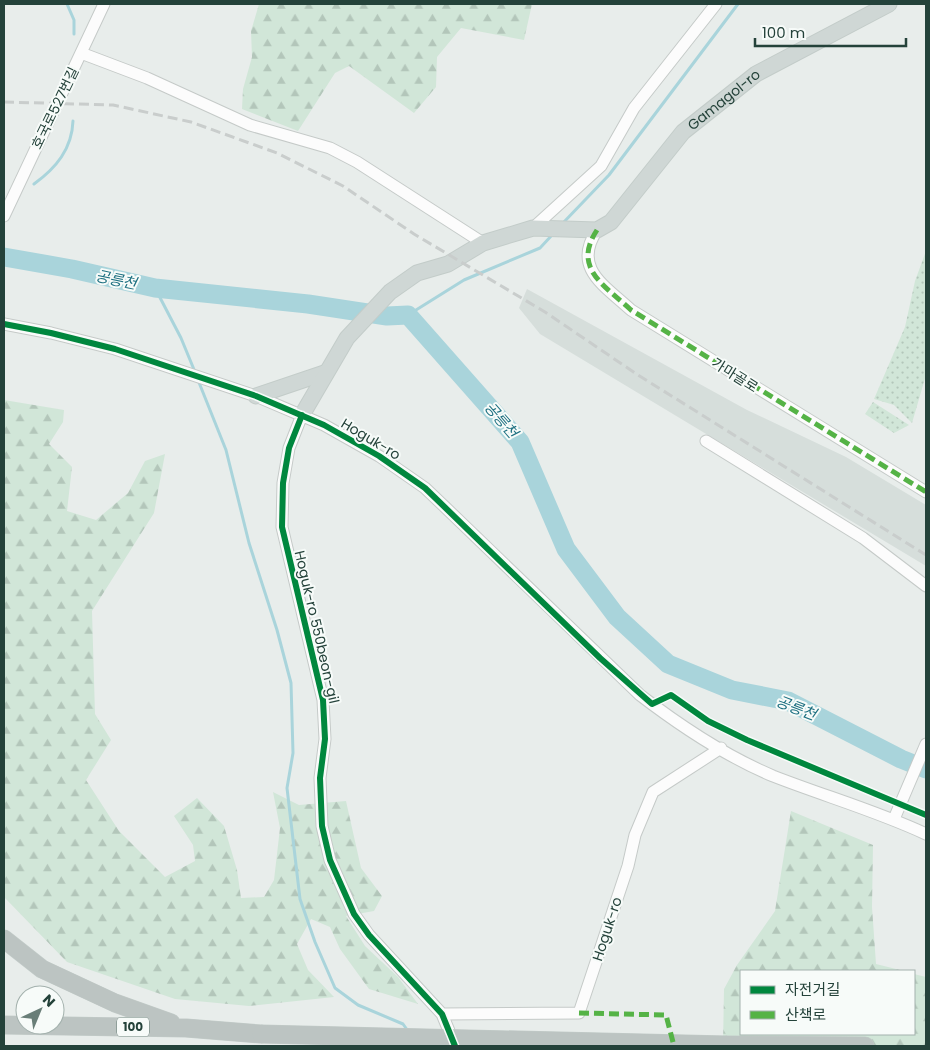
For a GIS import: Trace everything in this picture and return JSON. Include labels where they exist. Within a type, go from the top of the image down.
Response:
[{"type":"highway","points":[[4,939],[42,969],[115,1003],[186,1028]]},
{"type":"highway","name":"100","points":[[4,1025],[186,1028],[261,1034],[727,1045],[865,1046]]},
{"type":"main road","name":"Gamagol-ro","points":[[593,229],[611,222],[683,132],[756,74],[889,4]]},
{"type":"main road","points":[[302,415],[324,373],[347,338],[390,292],[417,273],[448,264],[483,242],[533,228],[593,229]]},
{"type":"main road","points":[[256,396],[324,373]]},
{"type":"street","name":"호국로527번길","points":[[4,213],[104,4]]},
{"type":"street","points":[[533,228],[601,166],[634,108],[716,4]]},
{"type":"street","points":[[81,53],[147,78],[250,125],[330,148],[357,162],[483,242]]},
{"type":"street","name":"가마골로","points":[[593,229],[586,258],[591,271],[631,310],[926,492]]},
{"type":"street","name":"Hoguk-ro","points":[[4,324],[51,333],[115,349],[256,396],[302,415],[379,456],[424,488],[640,695],[662,712],[721,748],[772,775],[894,819],[926,834]]},
{"type":"street","name":"Hoguk-ro 550beon-gil","points":[[302,415],[288,448],[283,483],[282,528],[323,700],[326,740],[320,778],[322,826],[330,860],[354,914],[369,935],[442,1014],[455,1046]]},
{"type":"street","points":[[706,441],[863,538],[926,586]]},
{"type":"street","points":[[894,819],[925,747]]},
{"type":"street","name":"Hoguk-ro","points":[[442,1014],[579,1013],[628,866],[635,835],[653,792],[721,748]]},
{"type":"shaded area","points":[[527,289],[747,410],[846,457],[926,505],[926,566],[540,334],[519,308]]},
{"type":"green space","points":[[259,4],[532,4],[524,40],[461,28],[437,57],[436,87],[414,113],[349,66],[335,73],[298,131],[242,109],[243,89],[252,57],[251,31]]},
{"type":"green space","points":[[926,251],[926,375],[912,423],[894,405],[874,399],[905,327],[915,281]]},
{"type":"green space","points":[[4,400],[64,410],[63,422],[49,444],[72,467],[67,511],[96,520],[128,493],[145,461],[165,454],[154,513],[92,611],[95,714],[111,740],[86,780],[119,831],[165,877],[195,861],[193,845],[174,816],[197,798],[224,826],[237,870],[241,898],[264,897],[274,880],[280,828],[273,792],[299,805],[346,801],[361,868],[382,896],[374,911],[346,916],[365,946],[398,977],[418,1004],[369,989],[340,949],[330,927],[311,919],[297,944],[308,970],[334,997],[249,1006],[175,999],[67,962],[4,897]]},
{"type":"green space","points":[[873,402],[909,425],[894,433],[865,414]]},
{"type":"green space","points":[[791,811],[873,845],[872,907],[876,964],[900,970],[740,970],[740,1035],[915,1035],[915,974],[926,977],[926,1046],[723,1046],[724,989],[737,965],[775,911]]},
{"type":"waterway","points":[[67,4],[74,20],[74,34]]},
{"type":"waterway","points":[[562,224],[609,175],[738,4]]},
{"type":"waterway","points":[[34,184],[56,164],[66,149],[70,140],[73,121]]},
{"type":"waterway","points":[[408,315],[464,280],[540,248],[553,234]]},
{"type":"waterway","name":"공릉천","points":[[4,257],[72,269],[155,288],[308,304],[387,316],[408,315],[520,442],[566,549],[617,617],[668,664],[732,690],[788,701],[901,759],[926,769]]},
{"type":"waterway","points":[[155,288],[181,338],[195,372]]},
{"type":"waterway","points":[[198,380],[226,450],[249,543],[277,630],[291,683],[293,753],[287,788],[300,899],[315,942],[335,988],[358,1005],[403,1024],[408,1031]]},
{"type":"railway","points":[[4,102],[113,105],[191,122],[277,153],[343,186],[414,234],[545,312],[638,375],[926,555]]},
{"type":"marked path","points":[[597,230],[590,243],[588,255],[594,275],[631,310],[926,492]]},
{"type":"marked path","points":[[579,1013],[666,1015],[674,1046]]},
{"type":"cycle path","points":[[4,324],[51,333],[115,349],[256,396],[324,425],[379,456],[425,488],[600,658],[652,704],[671,695],[708,721],[747,740],[926,815]]},
{"type":"cycle path","points":[[302,415],[289,448],[283,483],[282,527],[323,700],[325,739],[320,778],[322,826],[330,860],[354,914],[369,935],[442,1014],[455,1046]]}]
